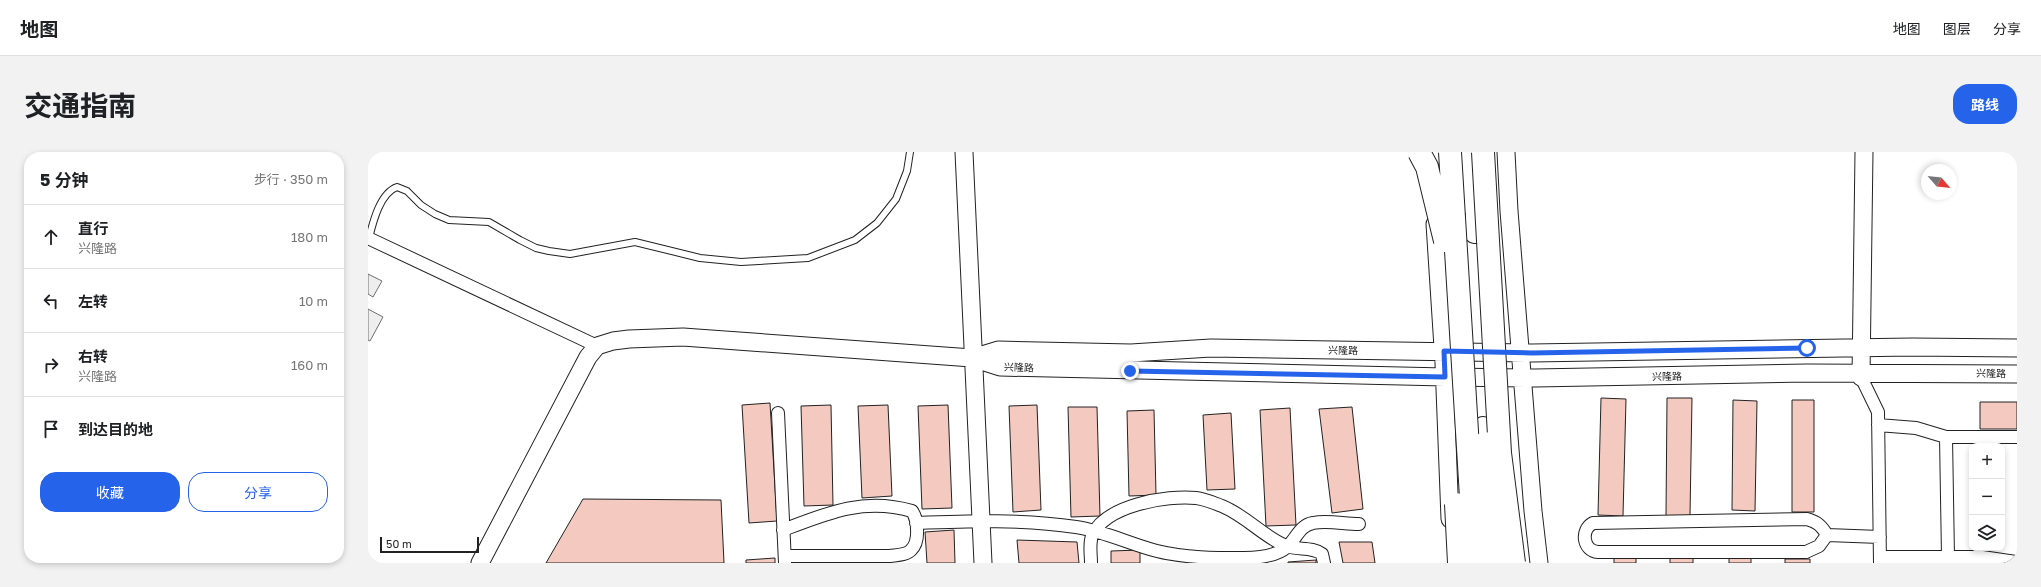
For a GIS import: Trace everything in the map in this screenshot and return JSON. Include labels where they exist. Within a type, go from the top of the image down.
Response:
[{"type":"highway","points":[[1419,152],[1427,168],[1459,305]]},
{"type":"highway","points":[[1450,152],[1459,305],[1494,563]]},
{"type":"highway","points":[[1470,152],[1475,232],[1475,563]]},
{"type":"highway","points":[[1475,232],[1483,152]]},
{"type":"highway","points":[[1483,152],[1500,453],[1512,563]]},
{"type":"highway","points":[[1442,227],[1459,563]]},
{"type":"highway","points":[[1475,429],[1512,563]]},
{"type":"highway","points":[[1465,563],[1475,429]]},
{"type":"main road","points":[[964,152],[972,358],[983,563]]},
{"type":"main road","points":[[1430,152],[1444,351],[1451,563]]},
{"type":"main road","points":[[1506,152],[1509,212],[1522,378],[1539,563]]},
{"type":"main road","points":[[1862,375],[1864,152]]},
{"type":"main road","points":[[480,563],[575,379],[588,357],[597,346],[629,338],[683,337],[972,358]]},
{"type":"main road","name":"兴隆路","points":[[972,358],[998,350],[1131,353],[1211,348],[1520,352],[1862,348],[2017,348]]},
{"type":"main road","name":"兴隆路","points":[[972,358],[1000,367],[1445,377],[1522,378],[2017,374]]},
{"type":"street","points":[[368,238],[597,346]]},
{"type":"street","points":[[1862,375],[1878,412],[1880,560],[1948,557],[2017,562]]},
{"type":"street","points":[[778,413],[783,530],[785,560],[890,556],[911,551],[916,542],[916,516],[912,511],[882,506],[861,505],[813,517],[783,530]]},
{"type":"street","points":[[1878,425],[1916,428],[1946,436],[2017,437]]},
{"type":"street","points":[[1946,436],[1948,557]]},
{"type":"street","points":[[1091,563],[1090,546],[1092,537],[1102,523],[1126,507],[1181,497],[1198,498],[1238,513],[1288,547],[1318,551],[1322,554],[1324,563]]},
{"type":"street","points":[[1807,519],[1816,521],[1822,526],[1827,535],[1819,546],[1806,552],[1598,552],[1587,548],[1585,540],[1586,531],[1593,523],[1807,519]]},
{"type":"street","points":[[916,523],[981,521],[1047,524],[1095,531],[1145,548],[1180,556],[1246,558],[1268,556],[1288,547],[1301,530],[1313,523],[1359,524]]},
{"type":"street","points":[[1827,535],[1880,537]]},
{"type":"lane","points":[[368,238],[375,217],[385,197],[393,188],[397,187],[407,191],[421,205],[435,214],[449,220],[489,222],[520,240],[549,251],[570,254],[635,242],[700,258],[741,262],[808,258],[855,240],[876,224],[896,199],[907,171],[910,152]]},
{"type":"shaded area","points":[[368,274],[382,281],[373,297],[368,294]]},
{"type":"shaded area","points":[[368,309],[383,317],[370,341],[368,340]]},
{"type":"building","points":[[1601,398],[1626,399],[1623,516],[1598,515]]},
{"type":"building","points":[[1667,398],[1692,398],[1690,516],[1666,516]]},
{"type":"building","points":[[1733,400],[1757,401],[1755,511],[1732,510]]},
{"type":"building","points":[[1792,400],[1814,400],[1814,512],[1792,512]]},
{"type":"building","points":[[1980,402],[2017,402],[2017,429],[1980,429]]},
{"type":"building","points":[[770,403],[777,521],[749,523],[742,405]]},
{"type":"building","points":[[831,405],[833,505],[804,506],[801,406]]},
{"type":"building","points":[[888,405],[892,496],[862,498],[858,406]]},
{"type":"building","points":[[948,405],[952,508],[922,509],[918,406]]},
{"type":"building","points":[[1037,405],[1041,510],[1013,512],[1009,406]]},
{"type":"building","points":[[1068,407],[1097,407],[1100,516],[1071,517]]},
{"type":"building","points":[[1352,407],[1363,509],[1332,513],[1319,409]]},
{"type":"building","points":[[1290,408],[1296,525],[1266,526],[1260,410]]},
{"type":"building","points":[[1154,410],[1156,495],[1129,496],[1127,411]]},
{"type":"building","points":[[1231,413],[1235,489],[1207,490],[1203,415]]},
{"type":"building","points":[[583,499],[721,500],[724,563],[546,563]]},
{"type":"building","points":[[954,530],[955,563],[927,563],[925,532]]},
{"type":"building","points":[[1017,540],[1077,542],[1079,563],[1019,563]]},
{"type":"building","points":[[1339,542],[1372,542],[1375,563],[1343,563]]},
{"type":"building","points":[[1140,550],[1140,563],[1111,563],[1111,551]]},
{"type":"building","points":[[775,558],[775,563],[746,563],[746,560]]},
{"type":"building","points":[[1614,558],[1636,558],[1636,563],[1614,563]]},
{"type":"building","points":[[1670,558],[1693,558],[1693,563],[1670,563]]},
{"type":"building","points":[[1729,558],[1751,558],[1751,563],[1729,563]]},
{"type":"building","points":[[1785,559],[1810,559],[1810,563],[1785,563]]},
{"type":"building","points":[[1316,560],[1316,563],[1288,563],[1288,562]]},
{"type":"route","points":[[1130,371],[1445,377],[1444,351],[1532,353],[1807,348]]}]
